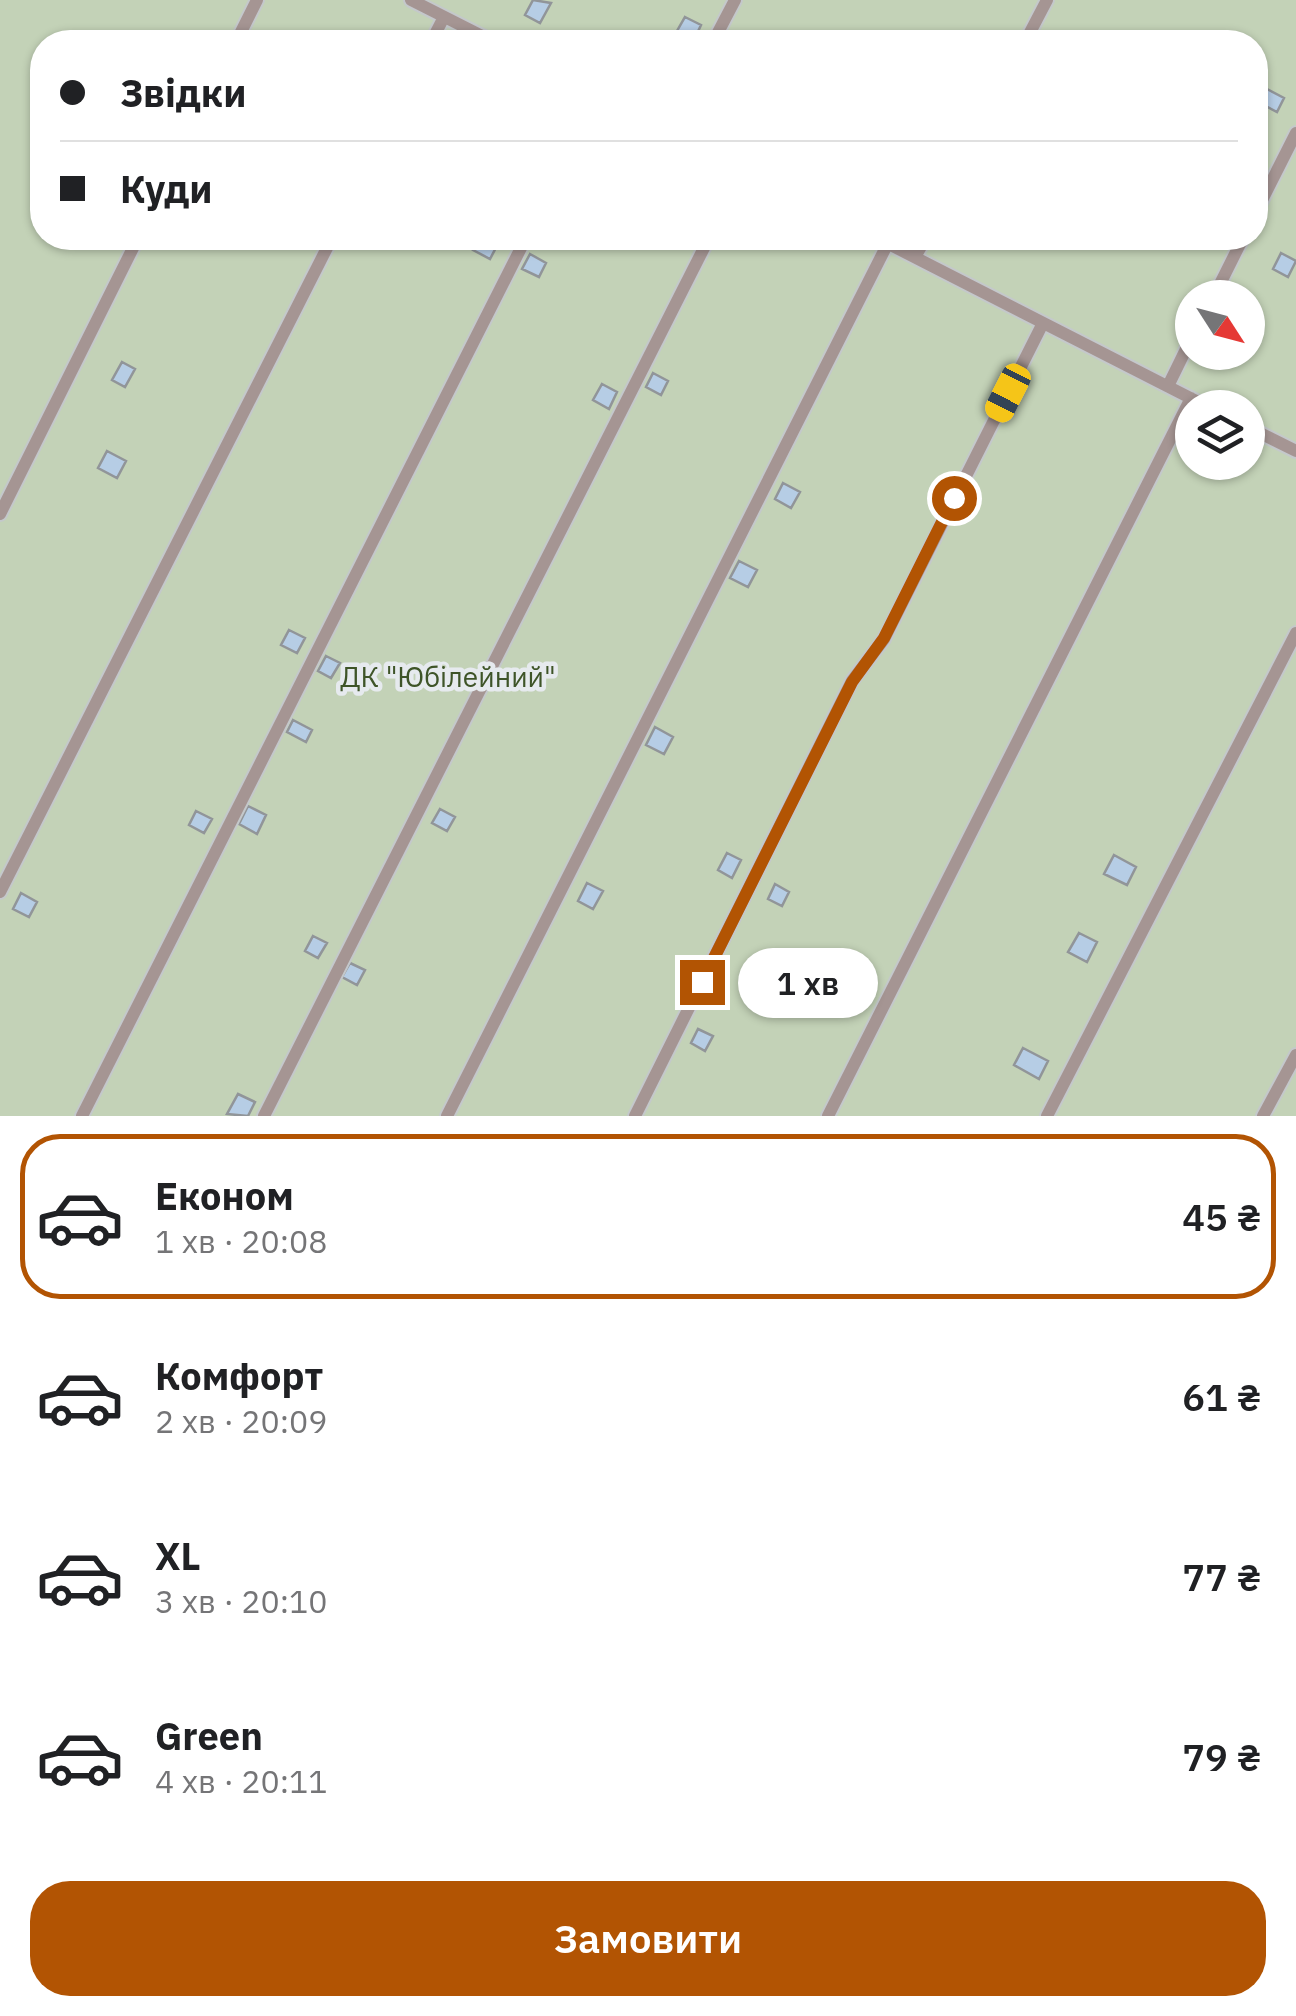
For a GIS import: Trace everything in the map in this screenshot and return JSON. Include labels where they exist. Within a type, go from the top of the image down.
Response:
[{"type":"lane","points":[[242,30],[257,0]]},
{"type":"lane","points":[[719,30],[735,0]]},
{"type":"lane","points":[[1031,30],[1047,0]]},
{"type":"lane","points":[[415,1],[470,30]]},
{"type":"lane","points":[[437,30],[444,17]]},
{"type":"lane","points":[[1268,188],[1296,133]]},
{"type":"lane","points":[[0,514],[132,250]]},
{"type":"lane","points":[[0,892],[326,250]]},
{"type":"lane","points":[[82,1116],[520,250]]},
{"type":"lane","points":[[264,1116],[703,250]]},
{"type":"lane","points":[[447,1116],[877,250]]},
{"type":"lane","points":[[900,250],[1176,390]]},
{"type":"lane","points":[[915,258],[919,250]]},
{"type":"lane","points":[[1222,280],[1237,250]]},
{"type":"lane","points":[[635,1116],[852,682],[884,638],[1044,323]]},
{"type":"lane","points":[[1168,386],[1176,370]]},
{"type":"lane","points":[[828,1116],[1175,430]]},
{"type":"lane","points":[[1265,436],[1296,452]]},
{"type":"lane","points":[[1046,1116],[1296,634]]},
{"type":"lane","points":[[1263,1116],[1296,1055]]},
{"type":"green space","name":"ДК \"Юбілейний\"","points":[[0,0],[1296,0],[1296,1116],[0,1116]]},
{"type":"building","points":[[533,0],[551,3],[540,23],[525,15]]},
{"type":"building","points":[[685,17],[701,25],[699,30],[678,30]]},
{"type":"building","points":[[1268,90],[1284,98],[1277,112],[1268,107]]},
{"type":"building","points":[[473,250],[495,250],[490,259]]},
{"type":"building","points":[[1281,253],[1296,261],[1288,277],[1273,269]]},
{"type":"building","points":[[530,254],[546,263],[539,277],[522,269]]},
{"type":"building","points":[[122,362],[135,369],[125,387],[112,380]]},
{"type":"building","points":[[653,373],[668,381],[661,395],[646,387]]},
{"type":"building","points":[[602,384],[617,392],[609,409],[593,400]]},
{"type":"building","points":[[107,451],[126,461],[117,478],[98,468]]},
{"type":"building","points":[[783,483],[800,492],[791,508],[775,499]]},
{"type":"building","points":[[739,561],[757,570],[748,587],[730,578]]},
{"type":"building","points":[[289,630],[305,638],[297,653],[281,645]]},
{"type":"building","points":[[326,656],[340,663],[331,678],[318,671]]},
{"type":"building","points":[[293,720],[312,730],[306,742],[287,732]]},
{"type":"building","points":[[655,727],[673,737],[664,754],[646,745]]},
{"type":"building","points":[[248,806],[266,815],[257,834],[239,824]]},
{"type":"building","points":[[440,809],[455,817],[447,831],[432,823]]},
{"type":"building","points":[[196,811],[212,819],[204,833],[189,825]]},
{"type":"building","points":[[727,853],[741,860],[732,878],[718,870]]},
{"type":"building","points":[[1114,855],[1136,867],[1127,885],[1104,874]]},
{"type":"building","points":[[587,883],[603,891],[593,909],[578,901]]},
{"type":"building","points":[[775,884],[789,892],[782,906],[768,899]]},
{"type":"building","points":[[21,893],[37,902],[29,917],[13,909]]},
{"type":"building","points":[[1079,933],[1097,942],[1087,962],[1068,952]]},
{"type":"building","points":[[313,936],[327,943],[318,958],[305,951]]},
{"type":"building","points":[[350,963],[365,970],[357,985],[342,977]]},
{"type":"building","points":[[698,1029],[713,1036],[705,1051],[691,1043]]},
{"type":"building","points":[[1023,1048],[1048,1061],[1039,1079],[1014,1065]]},
{"type":"building","points":[[238,1094],[255,1102],[248,1116],[227,1114]]},
{"type":"route","points":[[702,982],[852,682],[884,638],[954,498]]}]
